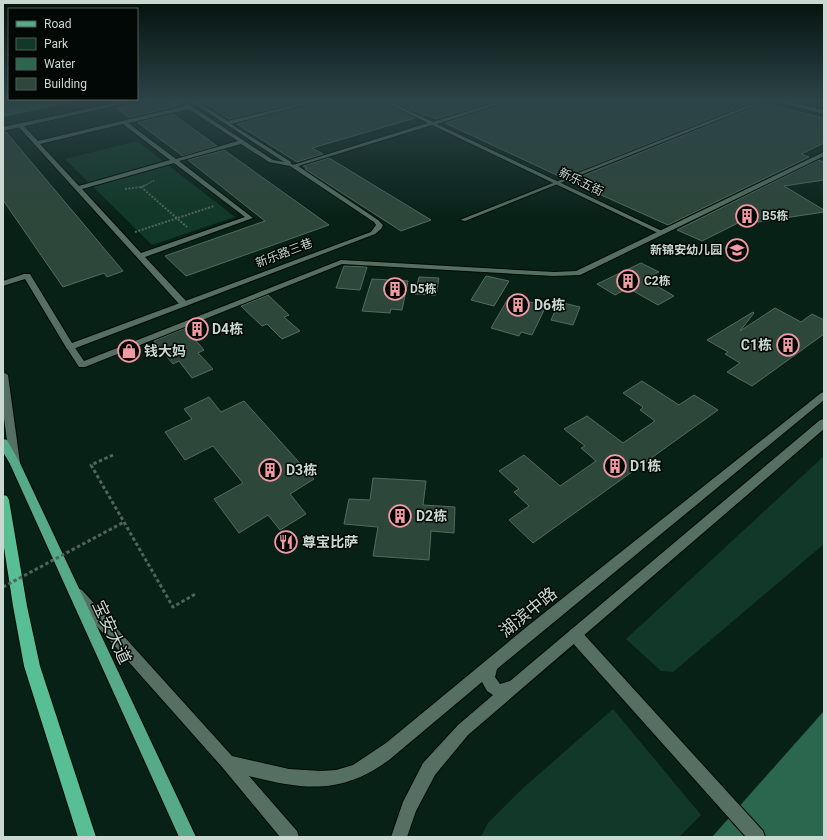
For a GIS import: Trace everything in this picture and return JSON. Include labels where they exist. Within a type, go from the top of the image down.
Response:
[{"type":"highway","points":[[3,500],[20,606],[32,666],[87,835]]},
{"type":"main road","name":"宝安大道","points":[[3,443],[15,464],[188,837]]},
{"type":"street","points":[[33,139],[184,304]]},
{"type":"street","points":[[37,143],[53,139]]},
{"type":"street","points":[[140,256],[250,218],[147,139]]},
{"type":"street","name":"新乐路三巷","points":[[70,347],[373,233],[379,228],[379,223],[376,220],[293,166],[271,161],[237,139]]},
{"type":"street","points":[[252,139],[293,166],[380,139]]},
{"type":"street","name":"新乐五街","points":[[466,139],[662,233]]},
{"type":"street","points":[[463,220],[668,139]]},
{"type":"street","points":[[78,188],[241,142]]},
{"type":"street","points":[[3,284],[27,276],[82,365],[341,262],[568,274],[585,270],[824,154]]},
{"type":"street","points":[[3,375],[15,464]]},
{"type":"street","name":"湖滨中路","points":[[227,762],[268,774],[300,778],[332,778],[350,774],[365,766],[392,748],[492,664],[824,395]]},
{"type":"street","points":[[399,837],[409,808],[429,769],[463,730],[824,423]]},
{"type":"street","points":[[71,587],[227,762],[291,837]]},
{"type":"street","points":[[575,634],[757,837]]},
{"type":"street","points":[[492,664],[487,671],[488,681],[491,685],[499,691],[512,688]]},
{"type":"path","points":[[141,187],[198,236]]},
{"type":"path","points":[[122,236],[228,201]]},
{"type":"path","points":[[113,455],[91,465],[173,607],[197,593]]},
{"type":"path","points":[[3,587],[124,522]]},
{"type":"green space","points":[[137,141],[235,217],[152,245],[65,159]]},
{"type":"green space","points":[[824,456],[824,544],[673,672],[661,671],[626,639]]},
{"type":"green space","points":[[613,709],[701,815],[679,837],[481,837],[488,823],[521,790]]},
{"type":"water","points":[[824,711],[824,837],[712,837]]},
{"type":"building","points":[[3,139],[12,139],[123,271],[107,277],[104,273],[63,287],[3,200]]},
{"type":"building","points":[[160,139],[208,139],[217,146],[183,156]]},
{"type":"building","points":[[261,139],[342,139],[312,148],[323,154],[297,162]]},
{"type":"building","points":[[480,139],[660,139],[563,178]]},
{"type":"building","points":[[674,139],[824,139],[824,143],[801,154],[809,157],[668,225],[570,181]]},
{"type":"building","points":[[224,150],[329,225],[186,276],[165,256],[265,221],[188,160]]},
{"type":"building","points":[[329,158],[431,220],[401,231],[305,169],[307,168],[303,166]]},
{"type":"building","points":[[818,160],[824,162],[824,180],[784,186],[824,210],[824,212],[758,222],[754,219],[744,220],[702,241],[677,230]]},
{"type":"building","name":"C2栋","points":[[641,263],[659,272],[647,278],[660,285],[657,286],[674,296],[658,305],[628,288],[615,295],[597,284]]},
{"type":"building","points":[[344,266],[367,267],[360,290],[336,288]]},
{"type":"building","points":[[486,276],[509,281],[494,306],[471,300]]},
{"type":"building","points":[[419,277],[439,278],[436,295],[415,294]]},
{"type":"building","points":[[372,279],[408,281],[402,310],[391,309],[390,313],[362,311]]},
{"type":"building","points":[[268,295],[289,315],[284,317],[300,331],[282,339],[267,324],[262,326],[241,306]]},
{"type":"building","points":[[509,297],[546,306],[532,335],[521,332],[519,336],[491,328]]},
{"type":"building","points":[[559,302],[580,307],[573,325],[551,320]]},
{"type":"building","name":"C1栋","points":[[775,308],[801,322],[812,314],[824,320],[824,334],[752,386],[727,372],[740,363],[725,354],[728,352],[707,340],[753,312],[754,313],[740,331]]},
{"type":"building","points":[[185,328],[204,350],[198,353],[213,369],[192,378],[179,361],[173,364],[154,341]]},
{"type":"building","name":"D1栋","points":[[642,381],[679,405],[694,395],[718,410],[533,543],[509,520],[529,506],[514,492],[519,489],[499,471],[524,455],[560,486],[596,461],[581,448],[585,446],[564,429],[587,416],[623,443],[655,421],[640,410],[643,407],[623,393]]},
{"type":"building","name":"D3栋","points":[[209,397],[221,412],[244,401],[314,479],[290,494],[306,514],[280,530],[268,515],[239,533],[214,499],[243,483],[213,446],[185,460],[165,432],[192,419],[184,409]]},
{"type":"building","name":"D2栋","points":[[373,478],[426,481],[423,505],[455,507],[454,533],[431,531],[429,560],[373,556],[378,527],[344,524],[349,499],[370,500]]},
{"type":"place","name":"B5栋","points":[[747,216]]},
{"type":"place","name":"新锦安幼儿园","points":[[737,250]]},
{"type":"place","name":"C2栋","points":[[628,281]]},
{"type":"place","name":"D5栋","points":[[395,289]]},
{"type":"place","name":"D6栋","points":[[518,305]]},
{"type":"place","name":"D4栋","points":[[197,329]]},
{"type":"place","name":"C1栋","points":[[788,345]]},
{"type":"place","name":"钱大妈","points":[[129,351]]},
{"type":"place","name":"D1栋","points":[[615,466]]},
{"type":"place","name":"D3栋","points":[[270,470]]},
{"type":"place","name":"D2栋","points":[[400,516]]},
{"type":"place","name":"尊宝比萨","points":[[286,542]]}]
